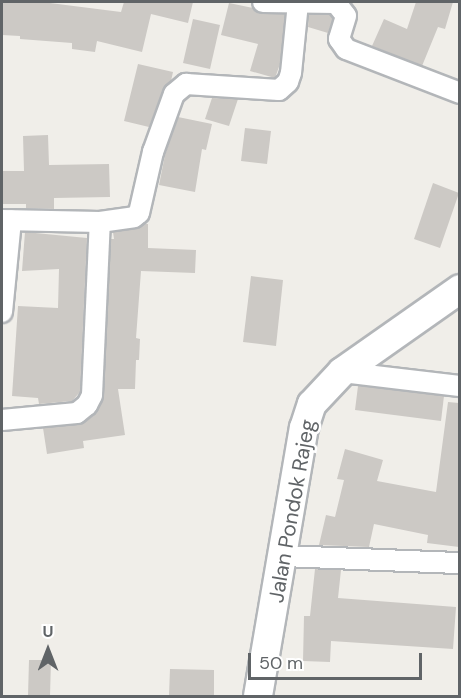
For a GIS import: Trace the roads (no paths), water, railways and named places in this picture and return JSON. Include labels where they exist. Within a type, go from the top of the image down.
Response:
[{"type":"main road","name":"Jalan Pondok Rajeg","points":[[258,696],[304,428],[312,404],[342,372],[459,289]]},
{"type":"street","points":[[2,312],[6,220],[100,222],[134,217],[139,213],[153,152],[174,94],[178,89],[186,84],[279,90],[288,82],[280,3],[336,3],[346,16],[339,39],[346,49],[459,93]]},
{"type":"street","points":[[2,420],[76,413],[87,405],[92,395],[100,222]]},
{"type":"street","points":[[342,372],[459,386]]},
{"type":"street","points":[[283,556],[459,563]]}]
